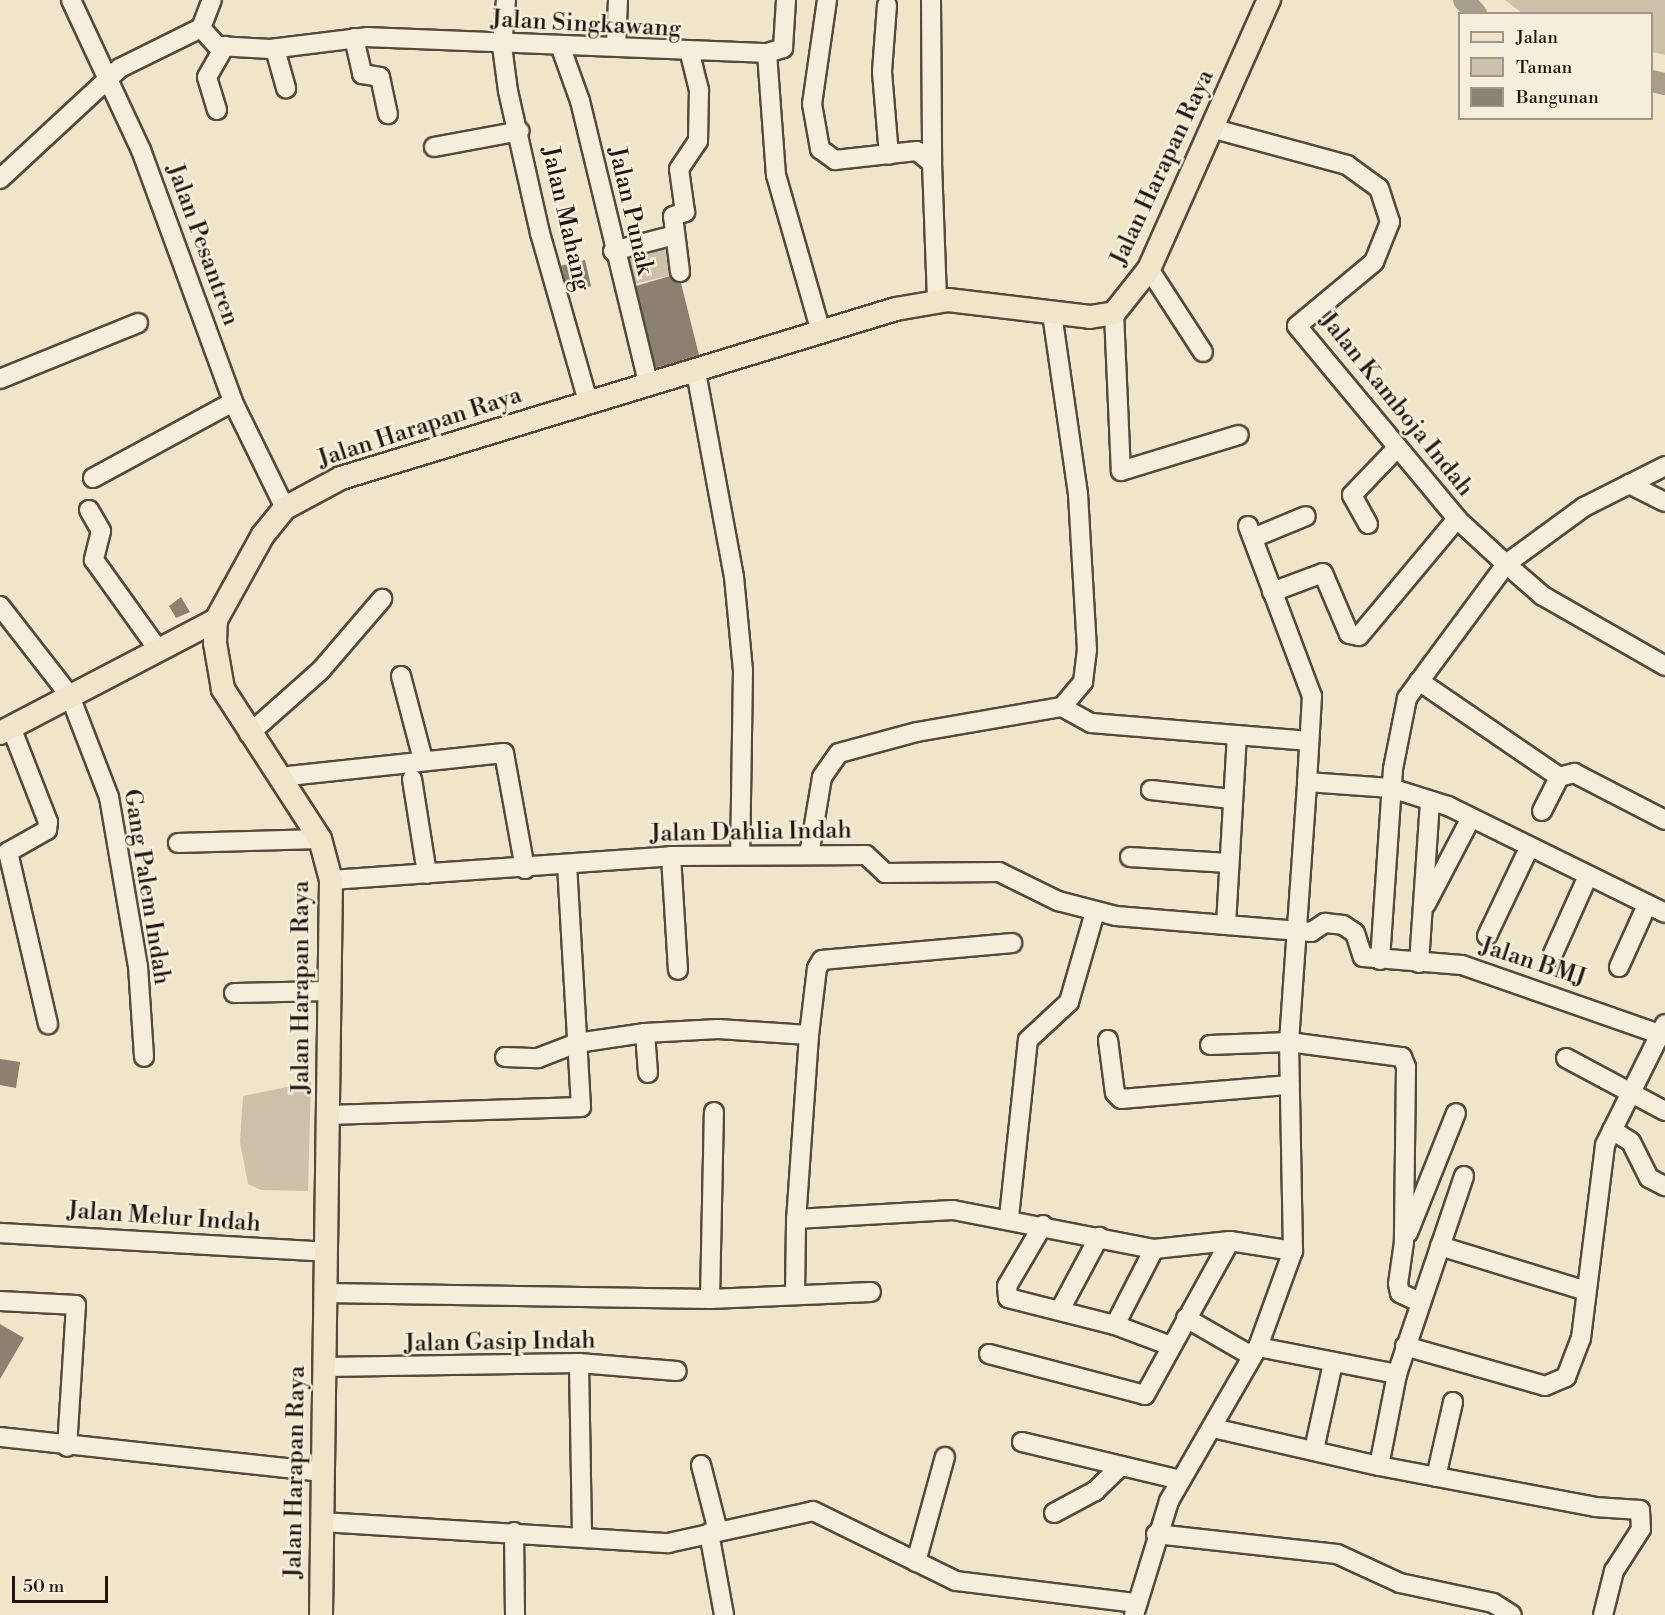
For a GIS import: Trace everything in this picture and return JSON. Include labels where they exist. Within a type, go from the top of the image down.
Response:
[{"type":"main road","name":"Jalan Harapan Raya","points":[[321,1615],[332,880],[320,839],[249,734],[223,689],[216,620],[263,535],[285,508],[341,478],[588,402],[696,372],[821,332],[937,301],[1090,317],[1114,313],[1149,269],[1269,0]]},
{"type":"main road","points":[[6,730],[157,648],[216,620]]},
{"type":"street","name":"Jalan Pesantren","points":[[70,0],[110,84],[180,249],[233,402],[285,508]]},
{"type":"street","points":[[0,179],[110,84],[132,61],[201,28],[212,0]]},
{"type":"street","name":"Jalan Mahang","points":[[506,0],[502,46],[540,233],[588,402]]},
{"type":"street","points":[[616,46],[618,0]]},
{"type":"street","points":[[786,0],[783,48],[767,53],[776,175],[821,332]]},
{"type":"street","points":[[827,0],[812,104],[820,149],[825,157],[847,161],[917,151],[932,163]]},
{"type":"street","points":[[931,0],[932,163],[937,301]]},
{"type":"street","points":[[887,5],[882,72],[889,155]]},
{"type":"street","points":[[201,28],[211,44],[225,46],[207,76],[217,110]]},
{"type":"street","points":[[354,38],[362,74],[380,77],[388,114]]},
{"type":"street","name":"Jalan Singkawang","points":[[225,46],[275,49],[354,38],[561,48],[616,46],[690,54],[767,53]]},
{"type":"street","name":"Jalan Punak","points":[[561,48],[580,101],[613,251],[649,386]]},
{"type":"street","points":[[275,49],[286,88]]},
{"type":"street","points":[[680,272],[673,216],[685,212],[680,169],[698,141],[699,90],[690,54]]},
{"type":"street","name":"Jalan Kamboja Indah","points":[[1211,128],[1347,165],[1379,188],[1390,222],[1374,262],[1297,326],[1457,519],[1543,596],[1665,666]]},
{"type":"street","points":[[434,147],[520,131]]},
{"type":"street","points":[[613,251],[675,235]]},
{"type":"street","points":[[1149,269],[1203,352]]},
{"type":"street","points":[[1114,313],[1121,471],[1239,435]]},
{"type":"street","points":[[1052,314],[1078,494],[1087,650],[1083,682],[1062,707]]},
{"type":"street","points":[[0,379],[138,323]]},
{"type":"street","points":[[696,372],[734,577],[743,671],[740,855]]},
{"type":"street","points":[[93,478],[233,402]]},
{"type":"street","points":[[1368,524],[1352,495],[1397,448]]},
{"type":"street","points":[[1380,960],[1391,788],[1405,703],[1506,564],[1584,507],[1665,466]]},
{"type":"street","points":[[1629,484],[1665,502]]},
{"type":"street","points":[[89,510],[101,531],[94,560],[157,648]]},
{"type":"street","points":[[322,1522],[668,1543],[813,1511],[916,1562],[966,1583],[1135,1609],[1156,1534],[1179,1480],[1213,1428],[1254,1351],[1293,1251],[1289,1042],[1312,696],[1250,532],[1306,516]]},
{"type":"street","points":[[1272,592],[1323,573],[1349,634],[1359,636],[1457,519]]},
{"type":"street","points":[[249,734],[321,670],[382,598]]},
{"type":"street","name":"Gang Palem Indah","points":[[0,606],[70,696],[106,788],[120,844],[138,966],[144,1057]]},
{"type":"street","points":[[402,676],[423,760]]},
{"type":"street","points":[[1419,681],[1558,777],[1574,773],[1665,820]]},
{"type":"street","points":[[809,855],[822,777],[839,753],[918,732],[1062,707],[1091,723],[1309,741]]},
{"type":"street","points":[[6,730],[48,822],[47,830],[8,852],[48,1024]]},
{"type":"street","points":[[1226,925],[1230,799],[1237,735]]},
{"type":"street","points":[[279,777],[423,760],[506,755],[525,868]]},
{"type":"street","points":[[1542,811],[1558,777]]},
{"type":"street","points":[[412,779],[427,874]]},
{"type":"street","points":[[1307,782],[1391,788],[1430,800],[1471,818],[1528,850],[1665,914]]},
{"type":"street","points":[[1151,790],[1230,799]]},
{"type":"street","points":[[1419,963],[1430,800]]},
{"type":"street","points":[[1423,910],[1471,818]]},
{"type":"street","points":[[178,843],[320,839]]},
{"type":"street","points":[[1487,936],[1528,850]]},
{"type":"street","name":"Jalan Dahlia Indah","points":[[332,880],[567,866],[671,856],[866,855],[885,873],[999,872],[1095,912],[1297,931],[1343,925],[1355,933],[1361,956],[1380,960]]},
{"type":"street","points":[[671,856],[678,970]]},
{"type":"street","points":[[1130,857],[1228,863]]},
{"type":"street","points":[[329,1115],[578,1109],[577,1043],[567,866]]},
{"type":"street","points":[[1552,956],[1587,878]]},
{"type":"street","points":[[1619,967],[1647,905]]},
{"type":"street","points":[[1009,1217],[1028,1040],[1069,1002],[1095,912]]},
{"type":"street","points":[[795,1295],[796,1219],[809,1035],[817,968],[822,960],[1011,943]]},
{"type":"street","name":"Jalan BMJ","points":[[1380,960],[1462,965],[1513,979],[1663,1031]]},
{"type":"street","points":[[234,993],[331,991]]},
{"type":"street","points":[[505,1057],[538,1058],[577,1043],[645,1033],[718,1029],[809,1035]]},
{"type":"street","points":[[1405,1346],[1530,1383],[1556,1385],[1576,1357],[1603,1152],[1663,1031]]},
{"type":"street","points":[[645,1033],[648,1073]]},
{"type":"street","points":[[1108,1040],[1115,1093],[1121,1099],[1289,1085]]},
{"type":"street","points":[[1210,1045],[1289,1042],[1398,1056],[1405,1062],[1404,1242],[1399,1290],[1421,1303]]},
{"type":"street","points":[[1566,1058],[1665,1112]]},
{"type":"street","points":[[710,1299],[714,1112]]},
{"type":"street","points":[[1404,1242],[1456,1113]]},
{"type":"street","points":[[1612,1130],[1630,1142],[1649,1178],[1665,1186]]},
{"type":"street","points":[[1378,1466],[1405,1346],[1464,1176]]},
{"type":"street","points":[[796,1219],[935,1210],[1009,1217],[1154,1249],[1230,1241],[1293,1251]]},
{"type":"street","points":[[1044,1225],[1007,1294],[1012,1300],[1115,1325],[1171,1346]]},
{"type":"street","name":"Jalan Melur Indah","points":[[0,1233],[325,1252]]},
{"type":"street","points":[[1060,1310],[1099,1237]]},
{"type":"street","points":[[989,1354],[1143,1396],[1230,1241]]},
{"type":"street","points":[[1440,1246],[1586,1291]]},
{"type":"street","points":[[1115,1325],[1154,1249]]},
{"type":"street","points":[[325,1293],[710,1299],[871,1292]]},
{"type":"street","points":[[0,1301],[76,1305],[67,1446]]},
{"type":"street","points":[[1186,1318],[1254,1351],[1397,1374]]},
{"type":"street","points":[[1314,1450],[1333,1363]]},
{"type":"street","points":[[579,1364],[582,1536]]},
{"type":"street","name":"Jalan Gasip Indah","points":[[324,1367],[579,1364],[677,1371]]},
{"type":"street","points":[[1437,1477],[1453,1402]]},
{"type":"street","points":[[1213,1428],[1378,1466],[1640,1510],[1641,1528],[1614,1571],[1603,1615]]},
{"type":"street","points":[[0,1437],[323,1472]]},
{"type":"street","points":[[1022,1442],[1179,1480]]},
{"type":"street","points":[[916,1562],[945,1457]]},
{"type":"street","points":[[701,1465],[724,1615]]},
{"type":"street","points":[[1054,1513],[1095,1491],[1121,1466]]},
{"type":"street","points":[[514,1532],[515,1615]]},
{"type":"street","points":[[1156,1534],[1340,1555],[1400,1583],[1493,1603],[1512,1615]]},
{"type":"green space","points":[[1505,0],[1665,0],[1665,55],[1653,52],[1653,12],[1521,12]]},
{"type":"green space","points":[[671,241],[679,273],[626,286],[618,254]]},
{"type":"green space","points":[[311,1082],[308,1191],[261,1190],[248,1184],[240,1142],[243,1096]]},
{"type":"building","points":[[585,260],[591,286],[568,292],[562,265]]},
{"type":"building","points":[[670,276],[681,283],[699,355],[656,368],[636,286]]},
{"type":"building","points":[[181,597],[190,612],[176,618],[169,606]]},
{"type":"building","points":[[0,1059],[20,1062],[16,1088],[0,1085]]},
{"type":"building","points":[[0,1324],[24,1338],[0,1379]]},
{"type":"waterway","points":[[1464,0],[1474,12]]},
{"type":"waterway","points":[[1653,81],[1665,84]]}]
